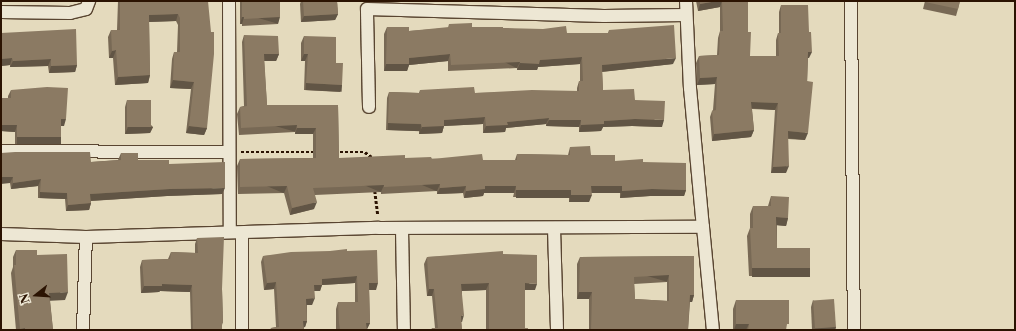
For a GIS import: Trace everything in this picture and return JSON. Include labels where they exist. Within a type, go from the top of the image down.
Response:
[{"type":"street","points":[[1,12],[70,13],[86,9],[89,1]]},
{"type":"street","points":[[229,1],[229,152],[242,330]]},
{"type":"street","points":[[686,1],[695,157],[713,330]]},
{"type":"street","points":[[851,1],[854,330]]},
{"type":"street","points":[[369,107],[367,5],[529,7],[604,16],[686,15]]},
{"type":"street","points":[[1,151],[229,152]]},
{"type":"street","points":[[1,234],[86,237],[379,228],[703,227]]},
{"type":"street","points":[[554,228],[557,330]]},
{"type":"street","points":[[402,229],[404,330]]},
{"type":"street","points":[[84,330],[86,237]]},
{"type":"path","points":[[229,152],[317,152]]},
{"type":"path","points":[[333,152],[365,152],[372,157],[373,165]]},
{"type":"path","points":[[375,189],[379,228]]},
{"type":"building","points":[[120,1],[208,1],[211,32],[214,32],[214,54],[207,128],[189,126],[194,82],[173,80],[174,52],[180,52],[180,18],[178,14],[149,15],[150,75],[118,77],[116,50],[112,51],[111,30],[120,30]]},
{"type":"building","points":[[242,1],[280,1],[280,17],[244,19],[244,17],[242,17]]},
{"type":"building","points":[[303,1],[337,1],[338,14],[304,16]]},
{"type":"building","points":[[700,1],[717,1],[700,4]]},
{"type":"building","points":[[722,1],[748,1],[748,32],[751,32],[750,56],[779,56],[778,33],[781,33],[781,5],[808,5],[809,32],[811,32],[812,52],[808,52],[807,81],[813,82],[808,133],[788,131],[789,166],[773,167],[778,103],[751,102],[754,130],[714,134],[712,111],[716,110],[717,77],[700,78],[699,56],[719,55],[720,31],[723,31]]},
{"type":"building","points":[[960,1],[958,9],[925,2]]},
{"type":"building","points":[[472,23],[472,27],[503,28],[543,29],[566,26],[567,33],[609,33],[609,30],[674,25],[676,58],[602,65],[603,90],[634,89],[635,100],[665,101],[664,120],[635,119],[604,121],[604,124],[581,125],[581,120],[549,120],[549,118],[507,122],[508,125],[486,126],[485,117],[444,120],[444,126],[422,127],[421,124],[388,123],[389,92],[420,93],[420,90],[474,87],[475,93],[532,90],[579,91],[579,81],[583,81],[582,57],[540,60],[539,64],[520,62],[451,65],[450,54],[409,58],[409,64],[386,64],[387,27],[409,27],[409,31],[449,27],[449,24]]},
{"type":"building","points":[[76,29],[77,65],[51,66],[51,59],[13,61],[12,58],[1,59],[1,33]]},
{"type":"building","points":[[244,35],[278,36],[279,54],[264,54],[267,105],[338,105],[339,158],[405,155],[405,158],[431,157],[432,159],[482,154],[483,160],[517,160],[517,154],[570,155],[570,147],[590,146],[591,155],[615,155],[615,161],[643,159],[643,162],[686,163],[686,190],[652,189],[622,191],[622,186],[591,186],[592,195],[571,195],[571,190],[516,190],[516,186],[485,186],[485,189],[466,191],[466,186],[440,188],[440,184],[384,187],[384,185],[313,188],[317,202],[292,208],[287,186],[240,187],[240,159],[316,158],[316,128],[297,128],[297,125],[241,128],[240,107],[247,106]]},
{"type":"building","points":[[304,36],[336,37],[336,63],[343,63],[342,85],[306,83],[308,54],[304,54]]},
{"type":"building","points":[[47,87],[68,88],[66,119],[61,119],[61,137],[17,137],[17,125],[1,125],[1,98],[11,98],[11,90]]},
{"type":"building","points":[[127,100],[151,100],[151,127],[127,127]]},
{"type":"building","points":[[90,152],[91,162],[121,160],[121,153],[138,153],[138,160],[169,160],[169,164],[225,162],[225,188],[170,189],[90,194],[91,203],[68,205],[67,193],[40,192],[41,179],[13,183],[13,177],[1,177],[1,153]]},
{"type":"building","points":[[771,196],[789,197],[788,218],[776,217],[777,248],[810,248],[810,268],[752,268],[750,228],[753,228],[753,206],[771,206]]},
{"type":"building","points":[[224,237],[222,330],[193,330],[192,285],[162,284],[162,286],[144,286],[142,260],[170,259],[171,252],[198,253],[197,238]]},
{"type":"building","points":[[347,249],[347,251],[377,250],[378,283],[369,283],[370,323],[366,323],[367,330],[340,330],[338,302],[358,302],[357,276],[322,279],[322,285],[314,285],[315,298],[306,299],[307,321],[303,321],[304,330],[271,330],[271,328],[279,327],[276,282],[267,283],[263,256],[291,252]]},
{"type":"building","points":[[16,250],[37,250],[37,255],[67,254],[68,292],[49,293],[53,330],[20,329],[14,265],[16,265]]},
{"type":"building","points":[[503,251],[503,254],[537,255],[537,284],[525,283],[525,328],[528,328],[528,330],[489,330],[489,283],[461,284],[464,315],[461,316],[462,330],[432,330],[432,328],[438,328],[434,289],[429,289],[427,257]]},
{"type":"building","points":[[694,256],[694,295],[690,295],[688,330],[591,330],[592,292],[579,292],[580,257]],"holes":[[[669,275],[669,301],[635,299],[634,277]]]},
{"type":"building","points":[[834,299],[836,327],[815,328],[813,300]]},
{"type":"building","points":[[736,300],[789,300],[789,324],[787,324],[786,330],[748,330],[749,324],[736,324]]}]
